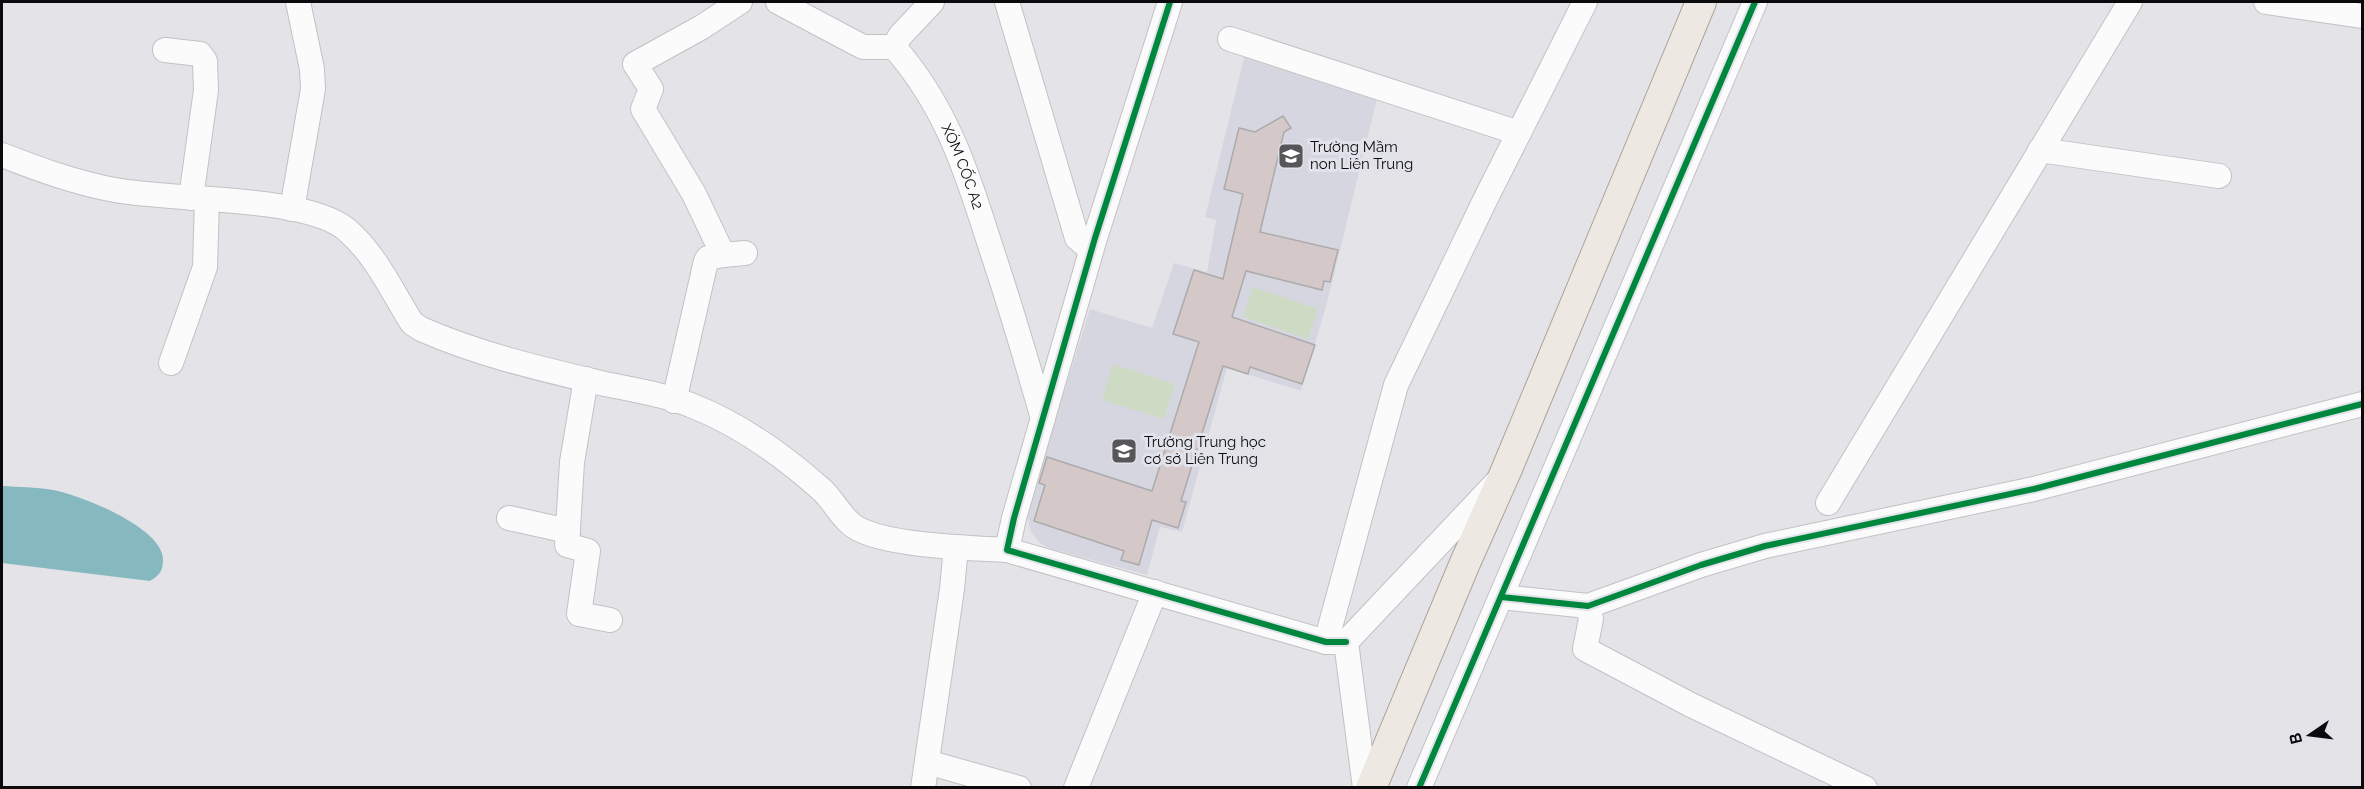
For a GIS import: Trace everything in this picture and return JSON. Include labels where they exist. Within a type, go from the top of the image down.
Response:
[{"type":"main road","points":[[1371,788],[1701,2]]},
{"type":"street","points":[[292,209],[313,89],[310,59],[298,2]]},
{"type":"street","points":[[674,400],[706,261],[708,258],[734,254],[694,195],[644,109],[651,89],[635,64],[702,27],[740,2]]},
{"type":"street","points":[[778,2],[864,47],[894,47],[900,36],[932,2]]},
{"type":"street","points":[[1007,2],[1077,238],[1091,250]]},
{"type":"street","points":[[1008,550],[1014,518],[1091,250],[1170,2]]},
{"type":"street","points":[[1365,788],[1336,642],[1396,385],[1585,2]]},
{"type":"street","points":[[1419,788],[1755,2]]},
{"type":"street","points":[[1828,503],[2130,2]]},
{"type":"street","points":[[2266,2],[2362,16]]},
{"type":"street","points":[[1230,39],[1519,133]]},
{"type":"street","name":"XÓM CỐC A2","points":[[894,47],[925,86],[944,119],[963,163],[1021,341],[1043,419]]},
{"type":"street","points":[[165,50],[200,54],[206,61],[199,199],[205,267],[171,363]]},
{"type":"street","points":[[2040,150],[2219,176]]},
{"type":"street","points":[[2,155],[47,172],[114,190],[292,209],[329,219],[346,229],[371,256],[412,323],[422,329],[520,364],[692,406],[739,428],[792,463],[834,501],[846,519],[855,527],[880,537],[956,547],[1008,550],[1336,642]]},
{"type":"street","points":[[586,379],[572,462],[567,545],[588,551],[579,614],[610,620]]},
{"type":"street","points":[[1501,597],[1588,606],[1701,565],[1765,546],[2034,489],[2362,404]]},
{"type":"street","points":[[1336,642],[1506,471]]},
{"type":"street","points":[[509,518],[568,531]]},
{"type":"street","points":[[923,788],[956,547]]},
{"type":"street","points":[[1076,788],[1155,592]]},
{"type":"street","points":[[1588,606],[1591,619],[1585,649],[1691,705],[1865,788]]},
{"type":"street","points":[[927,762],[1019,788]]},
{"type":"shaded area","name":"Trường Trung học cơ sở Liên Trung","points":[[1245,54],[1378,95],[1327,303],[1301,391],[1227,368],[1182,532],[1160,527],[1147,575],[1048,548],[1031,532],[1026,512],[1090,309],[1152,328],[1174,263],[1207,272],[1216,220],[1205,217]]},
{"type":"green space","points":[[1253,287],[1318,309],[1308,339],[1243,317]]},
{"type":"green space","points":[[1113,364],[1175,384],[1164,419],[1102,400]]},
{"type":"water","points":[[2,486],[53,490],[81,498],[118,514],[149,535],[159,547],[163,559],[160,572],[150,581],[2,563]]},
{"type":"building","points":[[1283,116],[1291,128],[1284,132],[1260,232],[1338,250],[1330,282],[1324,281],[1322,290],[1246,271],[1232,317],[1315,345],[1302,384],[1250,367],[1248,374],[1223,366],[1181,501],[1186,502],[1178,528],[1152,520],[1139,565],[1121,560],[1124,551],[1034,521],[1045,485],[1039,483],[1047,457],[1152,491],[1199,342],[1173,334],[1194,270],[1223,279],[1243,194],[1224,189],[1239,128],[1255,132]]},
{"type":"cycle path","points":[[1170,2],[1095,238],[1014,518],[1007,550],[1326,642],[1346,642]]},
{"type":"cycle path","points":[[1419,788],[1755,2]]},
{"type":"cycle path","points":[[1501,597],[1588,606],[1701,565],[1765,546],[2034,489],[2362,404]]},
{"type":"place","name":"Trường Mầm non Liên Trung","points":[[1291,156]]},
{"type":"place","name":"Trường Trung học cơ sở Liên Trung","points":[[1124,451]]}]
